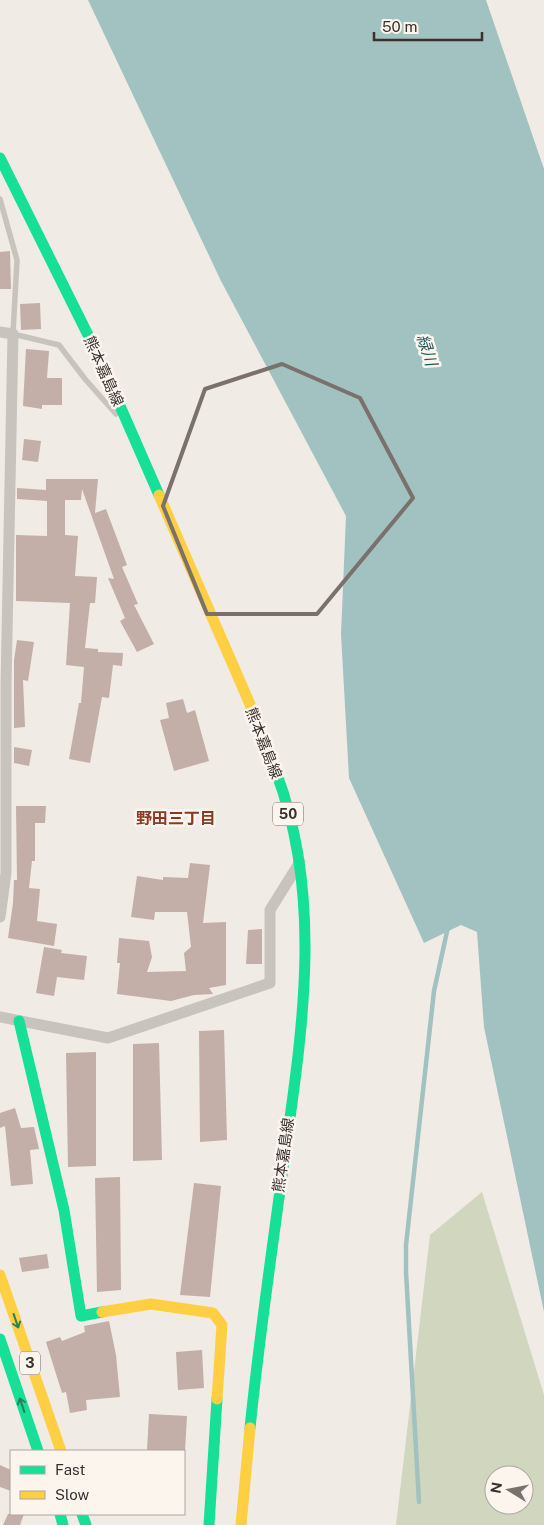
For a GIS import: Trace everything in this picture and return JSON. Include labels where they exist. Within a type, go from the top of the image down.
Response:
[{"type":"main road","name":"熊本嘉島線","points":[[0,158],[96,351],[249,702],[278,778],[300,861],[306,932],[305,980],[298,1050],[258,1349],[241,1525]]},
{"type":"main road","points":[[19,1021],[64,1210],[81,1316],[151,1304],[213,1313],[222,1325],[209,1525]]},
{"type":"main road","name":"3","points":[[0,1275],[61,1450]]},
{"type":"main road","name":"3","points":[[0,1339],[38,1450]]},
{"type":"street","points":[[0,332],[13,334],[3,685],[6,873],[0,917]]},
{"type":"street","points":[[0,1017],[108,1038],[270,983],[270,910],[300,861]]},
{"type":"lane","points":[[0,199],[18,260],[13,334],[59,344],[86,379],[131,431]]},
{"type":"highlighted area","points":[[282,364],[360,398],[413,498],[317,614],[207,614],[163,506],[205,389]]},
{"type":"green space","points":[[482,1192],[544,1395],[544,1525],[396,1525],[430,1235]]},
{"type":"water","name":"緑川","points":[[88,0],[486,0],[544,169],[544,1312],[484,1027],[477,932],[461,925],[424,943],[349,778],[341,634],[346,516],[221,281]]},
{"type":"building","points":[[10,251],[11,289],[0,289],[0,252]]},
{"type":"building","points":[[40,303],[41,329],[21,330],[20,304]]},
{"type":"building","points":[[26,349],[49,351],[47,378],[62,378],[62,405],[42,405],[42,409],[23,406]]},
{"type":"building","points":[[24,439],[41,441],[38,462],[22,460]]},
{"type":"building","points":[[46,479],[98,479],[95,513],[106,509],[127,565],[122,567],[138,604],[134,605],[154,644],[137,652],[120,621],[125,618],[108,578],[114,579],[82,489],[81,500],[65,500],[65,535],[78,536],[75,576],[97,577],[95,603],[90,603],[85,648],[98,649],[98,652],[123,653],[122,666],[113,665],[109,698],[102,697],[90,763],[69,759],[79,703],[81,703],[84,667],[66,665],[70,603],[16,601],[16,535],[47,536],[47,501],[17,499],[17,488],[46,490]]},
{"type":"building","points":[[17,640],[34,642],[28,681],[23,680],[25,727],[14,728],[14,660]]},
{"type":"building","points":[[183,699],[187,713],[195,710],[209,761],[174,771],[160,720],[169,718],[166,703]]},
{"type":"building","points":[[14,747],[32,750],[29,766],[14,763]]},
{"type":"building","points":[[16,806],[46,806],[45,823],[35,823],[35,861],[32,861],[29,888],[40,889],[37,921],[57,924],[54,946],[8,938],[14,880],[17,880]]},
{"type":"building","points":[[190,863],[210,865],[203,923],[226,922],[226,985],[209,988],[213,994],[194,995],[171,1001],[117,994],[120,963],[117,963],[119,938],[149,941],[152,957],[147,972],[186,971],[184,953],[191,947],[187,912],[155,912],[154,920],[131,917],[137,876],[163,880],[163,877],[188,878]]},
{"type":"building","points":[[262,929],[262,964],[246,964],[248,930]]},
{"type":"building","points":[[44,947],[62,950],[61,953],[87,956],[84,980],[57,977],[54,996],[36,993]]},
{"type":"building","points":[[224,1030],[227,1140],[200,1142],[199,1031]]},
{"type":"building","points":[[159,1043],[162,1160],[133,1161],[133,1044]]},
{"type":"building","points":[[96,1052],[96,1166],[68,1167],[66,1053]]},
{"type":"building","points":[[15,1108],[21,1128],[34,1127],[39,1149],[30,1150],[33,1184],[11,1186],[5,1126],[0,1128],[0,1113]]},
{"type":"building","points":[[120,1177],[121,1290],[97,1292],[95,1178]]},
{"type":"building","points":[[194,1183],[221,1186],[210,1297],[180,1295]]},
{"type":"building","points":[[47,1254],[49,1268],[22,1272],[19,1258]]},
{"type":"building","points":[[109,1321],[116,1355],[120,1397],[86,1400],[87,1410],[70,1413],[66,1392],[62,1393],[46,1342],[60,1337],[62,1341],[85,1332],[84,1326]]},
{"type":"building","points":[[202,1350],[204,1388],[178,1390],[176,1352]]},
{"type":"building","points":[[149,1414],[187,1416],[185,1451],[147,1450]]},
{"type":"building","points":[[0,1465],[10,1470],[10,1491],[0,1487]]},
{"type":"building","points":[[8,1514],[24,1515],[20,1525],[3,1525]]},
{"type":"waterway","points":[[419,1502],[406,1245],[434,991],[448,927]]},
{"type":"traffic: fast","points":[[0,158],[96,351],[159,495]]},
{"type":"traffic: fast","points":[[250,1428],[297,1064],[305,965],[304,916],[300,868],[291,820],[276,772]]},
{"type":"traffic: fast","points":[[19,1021],[64,1210],[81,1316],[102,1312]]},
{"type":"traffic: fast","points":[[0,1339],[38,1450]]},
{"type":"traffic: fast","points":[[209,1525],[217,1399]]},
{"type":"traffic: fast","points":[[60,1515],[63,1525]]},
{"type":"traffic: fast","points":[[82,1515],[86,1525]]},
{"type":"traffic: slow","points":[[159,495],[249,702],[276,772]]},
{"type":"traffic: slow","points":[[0,1275],[61,1450]]},
{"type":"traffic: slow","points":[[102,1312],[151,1304],[213,1313],[222,1325],[217,1399]]},
{"type":"traffic: slow","points":[[241,1525],[250,1428]]},
{"type":"district","name":"野田三丁目","points":[[176,818]]}]
